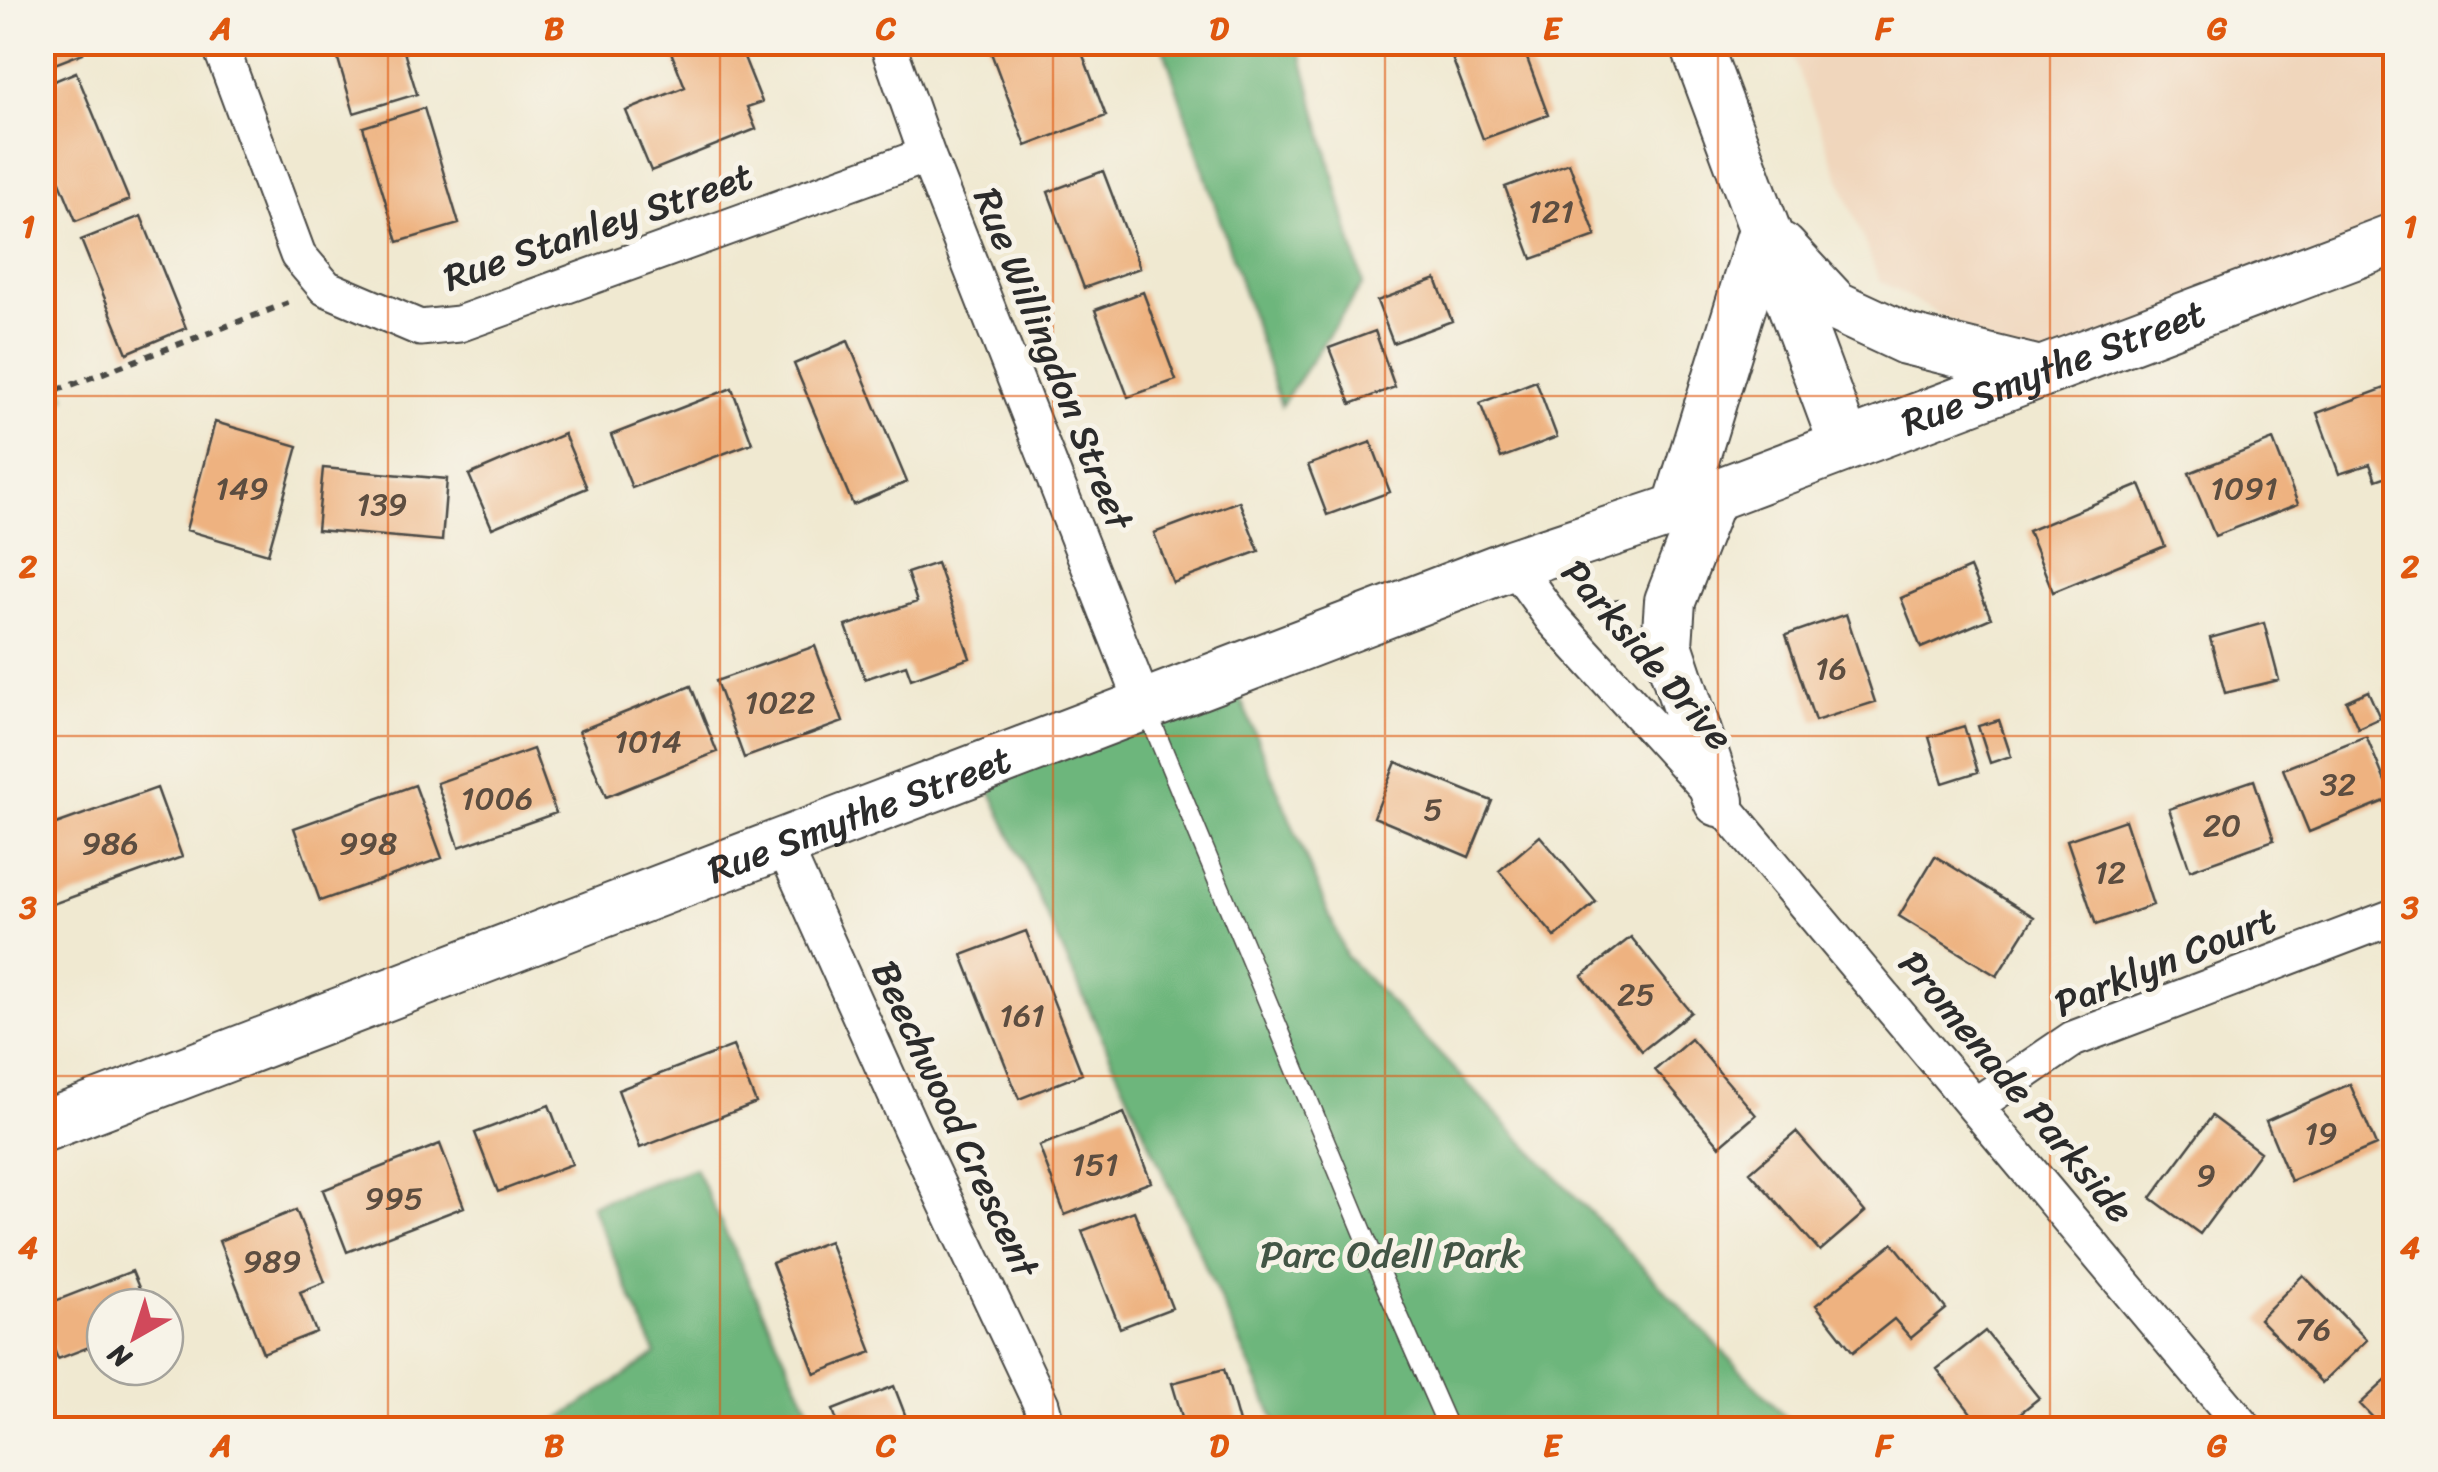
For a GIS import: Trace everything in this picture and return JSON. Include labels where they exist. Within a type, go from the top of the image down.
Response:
[{"type":"main road","points":[[1694,42],[1845,445]]},
{"type":"main road","points":[[1764,230],[1836,306],[1906,339],[2040,372]]},
{"type":"main road","points":[[1719,801],[1667,645],[1670,601],[1764,230]]},
{"type":"main road","name":"Rue Smythe Street","points":[[42,1128],[1513,564],[1694,503],[2396,238]]},
{"type":"street","name":"Rue Stanley Street","points":[[219,42],[298,255],[326,288],[420,328],[459,324],[927,156]]},
{"type":"street","name":"Rue Willingdon Street","points":[[887,42],[927,156],[1144,706]]},
{"type":"street","name":"Parkside Drive","points":[[1513,564],[1553,619],[1719,801]]},
{"type":"street","name":"Promenade Parkside","points":[[1719,801],[2246,1430]]},
{"type":"street","name":"Beechwood Crescent","points":[[783,844],[912,1132],[1041,1404],[1048,1430]]},
{"type":"street","name":"Parklyn Court","points":[[1976,1105],[2073,1040],[2396,916]]},
{"type":"lane","points":[[1144,706],[1382,1280],[1450,1430]]},
{"type":"path","points":[[42,396],[289,303]]},
{"type":"path","points":[[1585,608],[1630,600]]},
{"type":"shaded area","points":[[1787,43],[2395,43],[2395,238],[2040,372],[1879,280]]},
{"type":"green space","points":[[1162,43],[1298,43],[1363,284],[1281,406]]},
{"type":"green space","points":[[42,335],[66,397],[43,406],[42,406]]},
{"type":"green space","name":"Parc Odell Park","points":[[1230,673],[1346,956],[1797,1429],[1279,1429],[980,768]]},
{"type":"green space","points":[[695,1168],[819,1429],[545,1429],[656,1354],[591,1205]]},
{"type":"building","points":[[42,42],[79,42],[83,53],[42,69]]},
{"type":"building","points":[[333,42],[401,42],[417,94],[354,113]]},
{"type":"building","points":[[667,42],[738,42],[762,102],[747,107],[756,129],[651,171],[626,111],[685,87]]},
{"type":"building","points":[[987,42],[1078,42],[1106,116],[1026,146]]},
{"type":"building","points":[[1446,42],[1521,42],[1548,115],[1483,139]]},
{"type":"building","points":[[76,72],[129,200],[76,221],[42,138],[42,86]]},
{"type":"building","points":[[424,108],[459,224],[398,242],[363,127]]},
{"type":"building","points":[[1569,163],[1596,236],[1532,259],[1505,187]]},
{"type":"building","points":[[1103,171],[1140,268],[1084,288],[1048,192]]},
{"type":"building","points":[[141,216],[186,328],[127,353],[81,240]]},
{"type":"building","points":[[1436,279],[1452,321],[1393,343],[1377,301]]},
{"type":"building","points":[[1143,292],[1176,380],[1128,397],[1095,310]]},
{"type":"building","points":[[1375,331],[1395,387],[1351,404],[1329,348]]},
{"type":"building","points":[[848,341],[907,482],[853,505],[794,364]]},
{"type":"building","points":[[1536,381],[1557,437],[1501,458],[1480,403]]},
{"type":"building","points":[[2396,384],[2396,473],[2376,480],[2370,464],[2339,474],[2317,413]]},
{"type":"building","points":[[732,388],[752,443],[632,488],[611,435]]},
{"type":"building","points":[[215,422],[298,446],[268,554],[186,530]]},
{"type":"building","points":[[564,434],[587,488],[492,528],[469,475]]},
{"type":"building","points":[[2273,440],[2298,504],[2215,536],[2189,473]]},
{"type":"building","points":[[1371,442],[1390,492],[1327,515],[1308,465]]},
{"type":"building","points":[[323,468],[447,479],[442,541],[317,530]]},
{"type":"building","points":[[2140,485],[2165,546],[2053,592],[2028,531]]},
{"type":"building","points":[[1239,501],[1259,551],[1173,583],[1154,533]]},
{"type":"building","points":[[937,563],[970,658],[911,679],[906,665],[865,679],[846,626],[917,602],[907,573]]},
{"type":"building","points":[[1970,568],[1991,618],[1921,648],[1901,598]]},
{"type":"building","points":[[1846,614],[1875,702],[1815,721],[1786,635]]},
{"type":"building","points":[[2264,623],[2279,680],[2225,693],[2210,638]]},
{"type":"building","points":[[815,646],[843,722],[744,758],[716,681]]},
{"type":"building","points":[[2396,684],[2396,713],[2395,713],[2385,689]]},
{"type":"building","points":[[691,686],[717,752],[606,797],[579,731]]},
{"type":"building","points":[[2368,691],[2380,718],[2358,728],[2346,701]]},
{"type":"building","points":[[1999,720],[2011,756],[1990,763],[1978,726]]},
{"type":"building","points":[[1964,726],[1978,772],[1943,783],[1929,737]]},
{"type":"building","points":[[2366,736],[2392,798],[2309,832],[2283,769]]},
{"type":"building","points":[[533,749],[556,813],[459,847],[437,783]]},
{"type":"building","points":[[1396,762],[1492,801],[1469,857],[1374,817]]},
{"type":"building","points":[[2254,780],[2274,840],[2190,870],[2169,809]]},
{"type":"building","points":[[415,785],[442,858],[320,901],[294,828]]},
{"type":"building","points":[[157,788],[182,857],[42,908],[42,829]]},
{"type":"building","points":[[2125,820],[2153,905],[2096,925],[2067,840]]},
{"type":"building","points":[[1540,836],[1596,902],[1555,937],[1499,871]]},
{"type":"building","points":[[1935,856],[2034,917],[1997,976],[1899,916]]},
{"type":"building","points":[[1026,931],[1082,1074],[1019,1099],[962,955]]},
{"type":"building","points":[[1631,937],[1691,1012],[1642,1051],[1582,976]]},
{"type":"building","points":[[1691,1039],[1756,1115],[1720,1146],[1655,1070]]},
{"type":"building","points":[[733,1046],[756,1103],[640,1148],[618,1090]]},
{"type":"building","points":[[2350,1084],[2376,1145],[2291,1181],[2266,1121]]},
{"type":"building","points":[[549,1105],[572,1164],[498,1192],[475,1133]]},
{"type":"building","points":[[1124,1113],[1151,1182],[1065,1215],[1039,1146]]},
{"type":"building","points":[[2212,1116],[2260,1152],[2200,1234],[2151,1198]]},
{"type":"building","points":[[1796,1132],[1865,1212],[1820,1251],[1750,1172]]},
{"type":"building","points":[[440,1144],[464,1207],[347,1252],[323,1190]]},
{"type":"building","points":[[296,1210],[325,1282],[300,1292],[316,1332],[263,1353],[219,1241]]},
{"type":"building","points":[[1134,1211],[1172,1308],[1120,1328],[1082,1231]]},
{"type":"building","points":[[829,1241],[872,1352],[815,1374],[772,1263]]},
{"type":"building","points":[[1893,1243],[1946,1309],[1911,1338],[1894,1319],[1853,1352],[1816,1305]]},
{"type":"building","points":[[132,1271],[139,1287],[91,1287]]},
{"type":"building","points":[[2303,1275],[2367,1340],[2322,1383],[2259,1319]]},
{"type":"building","points":[[85,1289],[85,1349],[58,1359],[42,1320],[42,1306]]},
{"type":"building","points":[[1985,1331],[2039,1398],[1999,1430],[1984,1430],[1937,1369]]},
{"type":"building","points":[[1224,1369],[1241,1430],[1186,1430],[1172,1383]]},
{"type":"building","points":[[2396,1371],[2396,1430],[2385,1430],[2360,1404]]},
{"type":"building","points":[[894,1386],[911,1430],[840,1430],[833,1410]]}]
